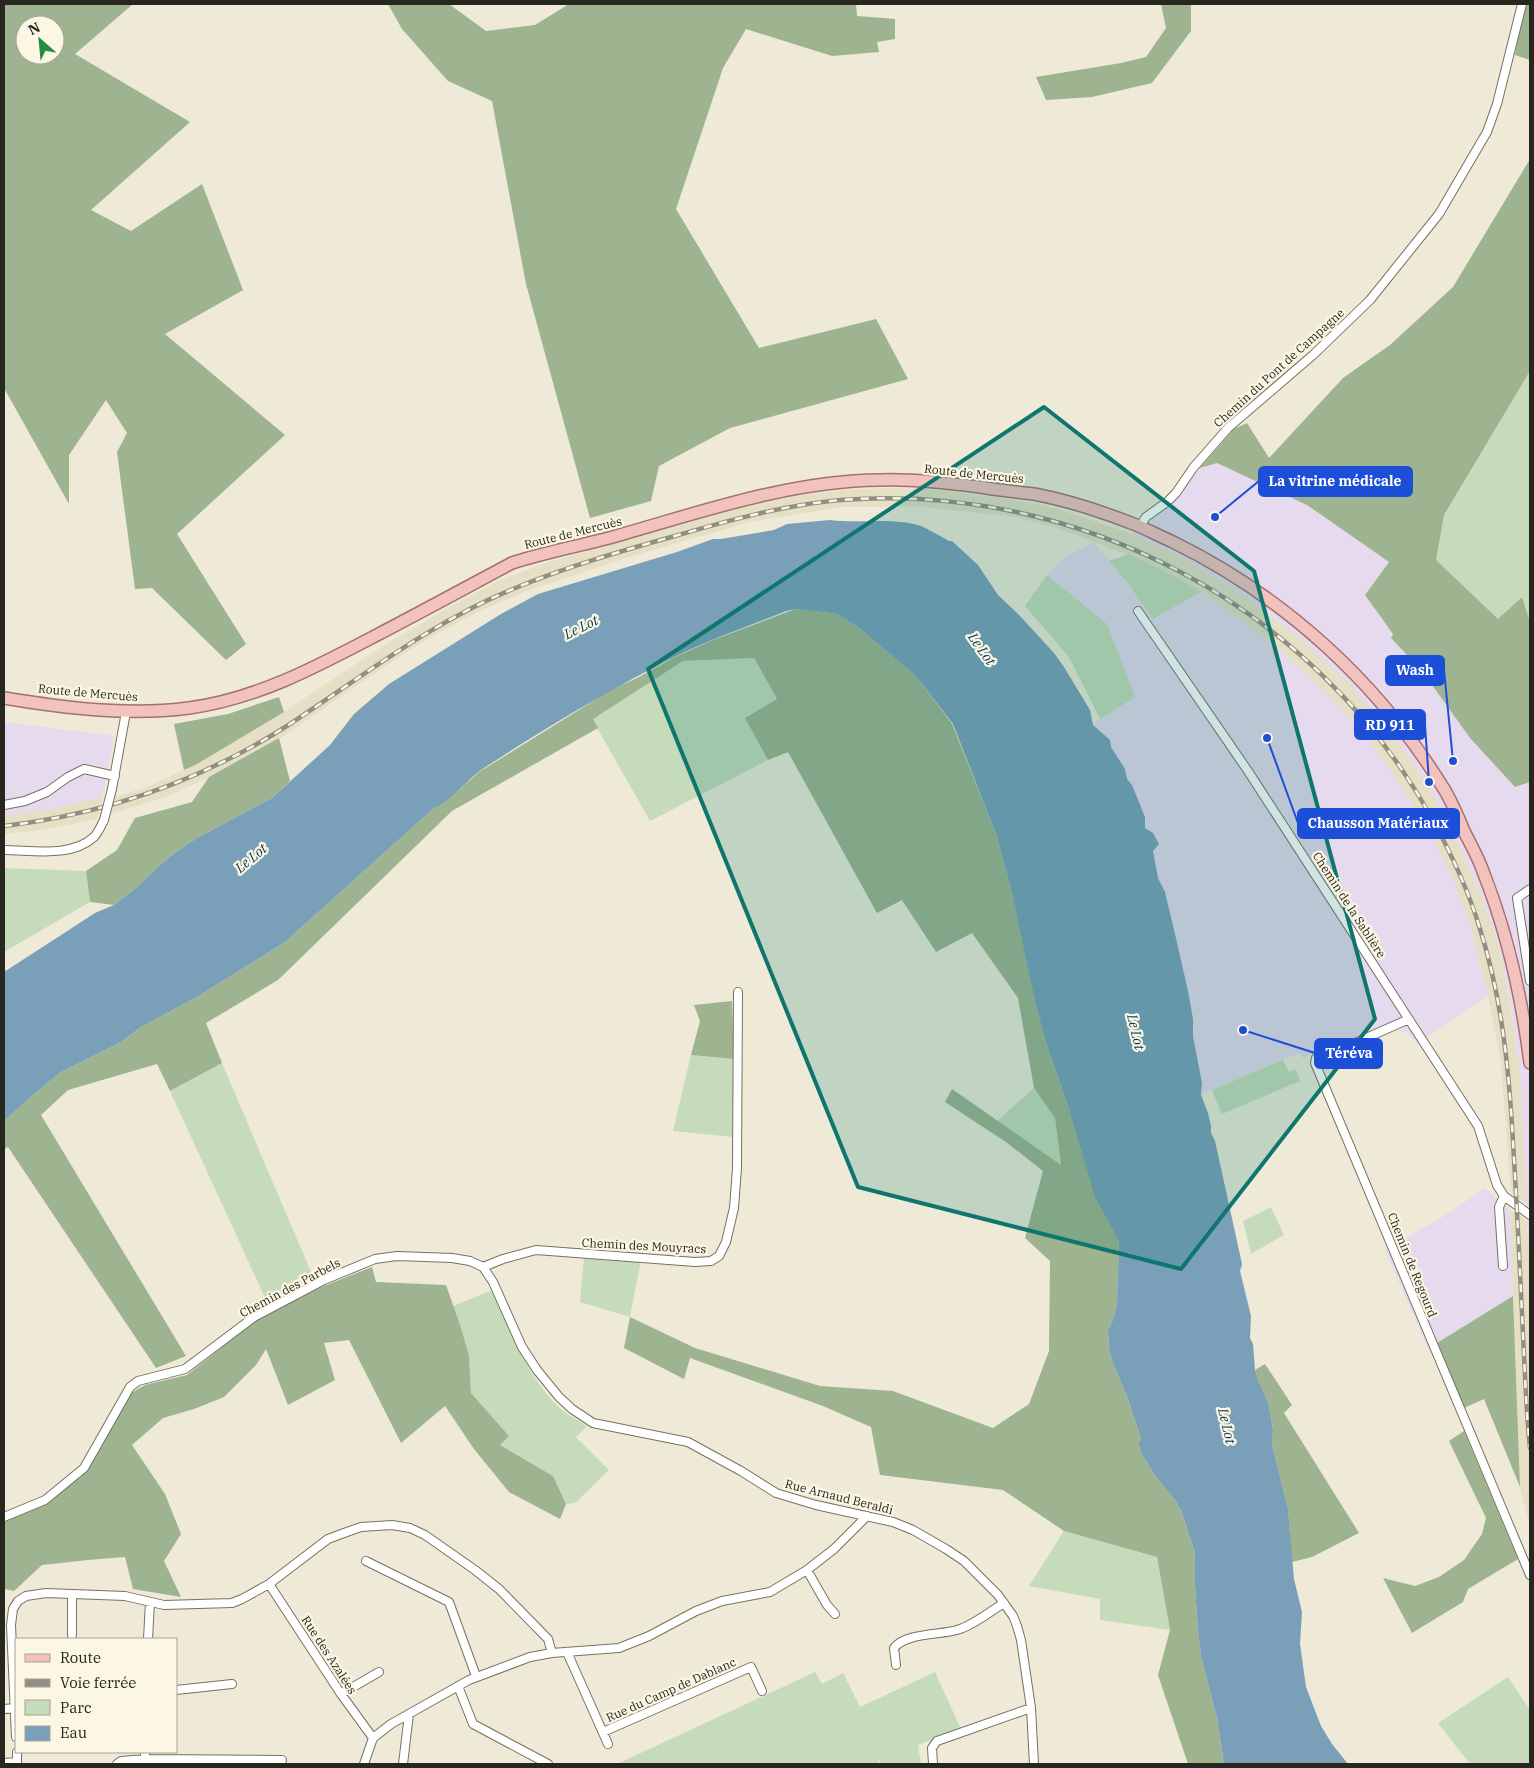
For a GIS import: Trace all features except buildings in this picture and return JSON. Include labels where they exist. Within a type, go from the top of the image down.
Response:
[{"type":"main road","name":"Route de Mercuès","points":[[4,698],[83,709],[126,712],[190,708],[230,699],[261,690],[306,672],[512,563],[540,554],[611,538],[762,495],[803,487],[876,480],[960,485],[1037,495],[1091,509],[1140,526],[1201,556],[1276,604],[1347,666],[1398,724],[1445,791],[1484,872],[1498,911],[1526,1007],[1530,1063]]},
{"type":"street","name":"Chemin du Pont de Campagne","points":[[1140,526],[1146,518],[1176,493],[1193,468],[1228,428],[1313,355],[1370,300],[1439,214],[1487,132],[1497,104],[1522,4]]},
{"type":"street","name":"Chemin de la Sablière","points":[[1138,611],[1248,771],[1478,1126],[1497,1185],[1504,1196]]},
{"type":"street","points":[[4,850],[66,851],[96,835],[104,820],[112,789],[126,712]]},
{"type":"street","points":[[4,805],[25,801],[47,792],[68,777],[84,769],[114,776]]},
{"type":"street","points":[[1530,889],[1517,898],[1530,981]]},
{"type":"street","name":"Chemin des Mouyracs","points":[[483,1267],[503,1259],[536,1250],[695,1262],[711,1261],[719,1256],[726,1242],[734,1208],[737,1168],[738,992]]},
{"type":"street","name":"Chemin de Regourd","points":[[1409,1018],[1346,1047],[1319,1055],[1315,1063],[1530,1575]]},
{"type":"street","points":[[1503,1266],[1498,1207],[1504,1196],[1529,1213]]},
{"type":"street","name":"Chemin des Parbels","points":[[4,1516],[46,1500],[84,1468],[130,1387],[138,1382],[185,1369],[254,1317],[324,1280],[374,1259],[397,1256],[452,1258],[470,1261],[483,1267]]},
{"type":"street","name":"Rue Arnaud Beraldi","points":[[483,1267],[493,1282],[522,1347],[537,1370],[572,1409],[593,1423],[688,1442],[741,1470],[776,1492],[816,1505],[893,1522],[913,1530],[964,1561],[1004,1603],[1013,1616],[1021,1640],[1031,1708],[1034,1764]]},
{"type":"street","points":[[364,1764],[373,1738],[391,1724],[476,1676],[530,1657],[552,1653],[619,1648],[649,1636],[696,1611],[722,1600],[770,1592],[807,1570],[834,1549],[867,1516]]},
{"type":"street","points":[[4,1709],[15,1714],[7,1625],[13,1609],[26,1596],[46,1593],[125,1596],[164,1604],[232,1602],[242,1599],[269,1584],[328,1539],[361,1526],[392,1525],[410,1528],[426,1536],[461,1560],[499,1590],[548,1639],[552,1653]]},
{"type":"street","points":[[366,1561],[448,1602],[476,1676]]},
{"type":"street","points":[[807,1570],[835,1614]]},
{"type":"street","name":"Rue des Azalées","points":[[269,1584],[341,1694],[373,1738]]},
{"type":"street","points":[[72,1594],[72,1635]]},
{"type":"street","points":[[148,1638],[150,1602]]},
{"type":"street","points":[[896,1665],[894,1648],[897,1644],[916,1637],[961,1628],[1004,1603]]},
{"type":"street","name":"Rue du Camp de Dablanc","points":[[567,1652],[608,1744]]},
{"type":"street","name":"Rue du Camp de Dablanc","points":[[602,1732],[751,1667],[762,1691]]},
{"type":"street","points":[[341,1694],[379,1672]]},
{"type":"street","points":[[178,1690],[232,1684]]},
{"type":"street","points":[[458,1686],[473,1724],[539,1762],[548,1764]]},
{"type":"street","points":[[933,1764],[932,1748],[937,1741],[1031,1708]]},
{"type":"street","points":[[403,1764],[409,1714]]},
{"type":"street","points":[[117,1764],[121,1761],[145,1755],[282,1760]]},
{"type":"street","points":[[4,1763],[17,1763]]},
{"type":"highlighted area","points":[[1044,407],[1254,571],[1375,1019],[1181,1269],[858,1187],[648,669]]},
{"type":"shaded area","points":[[1217,463],[1307,505],[1389,562],[1365,595],[1393,634],[1391,638],[1422,671],[1470,738],[1515,787],[1530,782],[1530,1277],[1520,1068],[1512,1015],[1501,953],[1482,898],[1458,841],[1428,786],[1391,732],[1349,683],[1300,638],[1242,594],[1182,557],[1132,534],[1200,468]]},
{"type":"shaded area","points":[[931,489],[1015,500],[1055,508],[1132,534],[1182,557],[1242,594],[1300,638],[1349,683],[1391,732],[1428,786],[1458,841],[1482,898],[1501,953],[1520,1068],[1527,1204],[1511,1192],[1501,1063],[1488,996],[1471,928],[1452,877],[1427,829],[1399,783],[1369,741],[1333,700],[1286,655],[1246,624],[1201,592],[1142,560],[1057,528],[1015,517],[925,507],[841,507],[750,522],[633,556],[527,591],[482,610],[403,654],[288,733],[204,780],[165,797],[111,814],[115,797],[147,787],[197,764],[284,712],[381,647],[498,581],[543,564],[741,506],[844,490]]},
{"type":"shaded area","points":[[1093,542],[1126,581],[1153,619],[1201,592],[1286,655],[1333,700],[1369,741],[1399,783],[1427,829],[1452,877],[1471,928],[1488,996],[1417,1044],[1409,1034],[1400,1031],[1395,1021],[1302,1058],[1299,1053],[1201,1095],[1202,1083],[1193,1036],[1193,1019],[1165,892],[1158,878],[1153,851],[1159,844],[1153,833],[1145,828],[1145,817],[1132,785],[1127,779],[1123,765],[1119,762],[1102,731],[1093,725],[1100,719],[1107,624],[1047,575],[1063,559]]},
{"type":"shaded area","points":[[4,722],[114,736],[103,797],[53,808],[4,815]]},
{"type":"shaded area","points":[[103,797],[97,819],[44,830],[4,834],[4,815],[53,808]]},
{"type":"shaded area","points":[[1485,1188],[1510,1210],[1513,1296],[1428,1349],[1385,1250],[1444,1216]]},
{"type":"shaded area","points":[[1510,1210],[1527,1221],[1530,1277],[1530,1528],[1520,1487]]},
{"type":"green space","points":[[4,4],[133,4],[75,54],[190,122],[91,210],[131,231],[202,184],[243,290],[165,334],[285,435],[177,534],[246,644],[226,660],[152,588],[135,589],[117,452],[127,433],[106,400],[69,455],[69,504],[4,388]]},
{"type":"green space","points":[[388,4],[449,4],[486,31],[535,25],[569,4],[856,4],[857,16],[895,19],[895,39],[877,42],[879,52],[832,56],[746,29],[723,68],[676,209],[759,348],[876,319],[908,379],[730,428],[659,466],[651,501],[590,518],[526,284],[492,101],[448,81],[402,29]]},
{"type":"green space","points":[[1161,4],[1191,4],[1191,31],[1152,83],[1092,97],[1046,100],[1036,77],[1146,57],[1166,28]]},
{"type":"green space","points":[[1523,4],[1530,4],[1530,60],[1515,55]]},
{"type":"green space","points":[[1530,159],[1530,371],[1444,515],[1436,560],[1498,619],[1522,597],[1530,622],[1530,782],[1515,787],[1470,738],[1422,671],[1391,638],[1393,634],[1365,595],[1389,562],[1307,505],[1217,463],[1200,468],[1234,429],[1247,423],[1269,458],[1343,378],[1390,345],[1453,287]]},
{"type":"green space","points":[[1530,371],[1530,622],[1521,598],[1498,620],[1436,560],[1444,515]]},
{"type":"green space","points":[[1129,554],[1180,579],[1201,592],[1153,619],[1109,561]]},
{"type":"green space","points":[[1047,575],[1107,624],[1135,697],[1100,719],[1069,657],[1025,606]]},
{"type":"green space","points":[[796,609],[838,614],[859,628],[916,676],[952,724],[996,834],[1012,893],[1045,1040],[1119,1241],[1117,1302],[1114,1317],[1108,1331],[1109,1349],[1141,1439],[1142,1454],[1153,1473],[1181,1510],[1195,1553],[1195,1587],[1201,1656],[1217,1718],[1224,1764],[1188,1764],[1158,1675],[1170,1630],[1157,1557],[1064,1531],[1003,1490],[880,1475],[871,1427],[823,1406],[690,1358],[684,1379],[624,1348],[630,1317],[695,1348],[820,1386],[893,1391],[993,1428],[1029,1404],[1049,1351],[1050,1261],[1025,1238],[1043,1171],[1006,1142],[945,1102],[952,1089],[1061,1165],[1055,1118],[1034,1088],[1018,998],[972,933],[936,952],[902,900],[877,913],[788,752],[768,760],[745,718],[777,699],[754,658],[683,661],[593,719],[598,728],[452,811],[278,980],[206,1023],[222,1063],[170,1091],[157,1064],[68,1090],[41,1115],[186,1356],[156,1368],[8,1147],[4,1149],[4,1121],[61,1072],[121,1042],[141,1027],[197,997],[285,942],[434,808],[450,798],[479,772],[611,690],[675,657],[713,640]]},
{"type":"green space","points":[[754,658],[777,700],[746,718],[768,760],[650,821],[592,719],[683,661]]},
{"type":"green space","points":[[279,697],[284,712],[184,770],[174,724],[228,714]]},
{"type":"green space","points":[[279,738],[290,781],[272,798],[197,838],[176,852],[114,905],[90,902],[86,871],[117,850],[135,818],[192,802],[209,777]]},
{"type":"green space","points":[[4,868],[86,871],[90,902],[4,952]]},
{"type":"green space","points":[[732,1001],[734,1059],[691,1055],[700,1021],[694,1005]]},
{"type":"green space","points":[[691,1055],[734,1059],[734,1137],[673,1131]]},
{"type":"green space","points":[[1283,1060],[1289,1072],[1296,1069],[1300,1081],[1222,1114],[1212,1090]]},
{"type":"green space","points":[[222,1063],[314,1279],[267,1302],[170,1091]]},
{"type":"green space","points":[[1034,1088],[1055,1118],[1061,1165],[997,1121]]},
{"type":"green space","points":[[1271,1207],[1284,1235],[1251,1254],[1243,1221]]},
{"type":"green space","points":[[584,1257],[641,1260],[630,1317],[580,1302]]},
{"type":"green space","points":[[372,1267],[376,1282],[446,1285],[469,1356],[471,1393],[509,1436],[500,1445],[553,1476],[566,1504],[560,1519],[509,1492],[474,1449],[445,1406],[401,1443],[349,1340],[324,1343],[335,1380],[288,1405],[266,1349],[256,1365],[224,1397],[194,1409],[163,1418],[132,1445],[165,1494],[181,1534],[164,1561],[181,1597],[133,1589],[125,1557],[42,1565],[14,1591],[4,1589],[4,1520],[53,1499],[89,1468],[131,1393],[145,1385],[187,1375],[255,1321],[324,1286]]},
{"type":"green space","points":[[493,1290],[532,1373],[554,1402],[567,1414],[587,1426],[576,1437],[609,1470],[575,1503],[566,1504],[553,1476],[500,1445],[509,1436],[471,1393],[469,1356],[453,1306]]},
{"type":"green space","points":[[1513,1296],[1520,1487],[1484,1399],[1464,1408],[1437,1343]]},
{"type":"green space","points":[[1265,1364],[1292,1405],[1284,1413],[1359,1533],[1312,1557],[1292,1562],[1288,1509],[1272,1445],[1273,1429],[1268,1402],[1255,1370]]},
{"type":"green space","points":[[1464,1431],[1518,1559],[1468,1589],[1463,1602],[1412,1633],[1383,1578],[1415,1586],[1439,1577],[1464,1560],[1482,1534],[1486,1518],[1449,1441]]},
{"type":"green space","points":[[1064,1531],[1157,1557],[1170,1630],[1100,1620],[1100,1599],[1029,1586]]},
{"type":"green space","points":[[815,1672],[822,1684],[843,1673],[860,1707],[935,1672],[961,1729],[918,1745],[921,1764],[880,1764],[879,1759],[878,1764],[617,1764]]},
{"type":"green space","points":[[1508,1677],[1530,1710],[1530,1764],[1470,1764],[1438,1723]]},
{"type":"water","name":"Le Lot","points":[[830,520],[887,521],[921,526],[952,541],[978,565],[998,595],[1054,653],[1064,667],[1090,710],[1093,725],[1110,740],[1111,747],[1125,769],[1127,779],[1132,785],[1145,817],[1145,828],[1153,833],[1159,844],[1153,851],[1158,878],[1165,892],[1188,991],[1193,1019],[1193,1036],[1202,1083],[1201,1095],[1215,1141],[1242,1264],[1240,1271],[1251,1316],[1250,1338],[1253,1344],[1255,1370],[1268,1402],[1273,1429],[1272,1445],[1288,1509],[1294,1579],[1302,1612],[1300,1644],[1306,1687],[1321,1726],[1348,1764],[1224,1764],[1217,1718],[1201,1656],[1195,1587],[1195,1553],[1181,1510],[1153,1473],[1142,1454],[1139,1444],[1141,1439],[1109,1349],[1108,1331],[1114,1317],[1117,1302],[1119,1241],[1095,1197],[1069,1109],[1045,1040],[1012,893],[996,834],[953,724],[916,676],[859,628],[838,614],[796,609],[786,611],[701,644],[674,657],[552,725],[473,776],[450,798],[434,808],[285,942],[197,997],[141,1027],[121,1042],[61,1072],[4,1121],[4,972],[95,913],[114,905],[176,852],[197,838],[272,798],[330,745],[354,714],[389,684],[501,614],[538,594],[677,552],[713,539],[774,530],[787,524]]},
{"type":"railway","points":[[4,826],[79,813],[116,803],[188,778],[257,744],[398,651],[483,602],[573,567],[737,519],[778,509],[820,502],[841,500],[930,500],[1017,512],[1102,537],[1181,572],[1255,619],[1322,675],[1381,741],[1430,815],[1451,856],[1470,899],[1488,955],[1507,1061],[1530,1448]]},
{"type":"place","name":"La vitrine médicale","points":[[1215,517]]},
{"type":"place","name":"Chausson Matériaux","points":[[1267,738]]},
{"type":"place","name":"Wash","points":[[1453,761]]},
{"type":"place","name":"RD 911","points":[[1429,782]]},
{"type":"place","name":"Téréva","points":[[1243,1030]]}]
